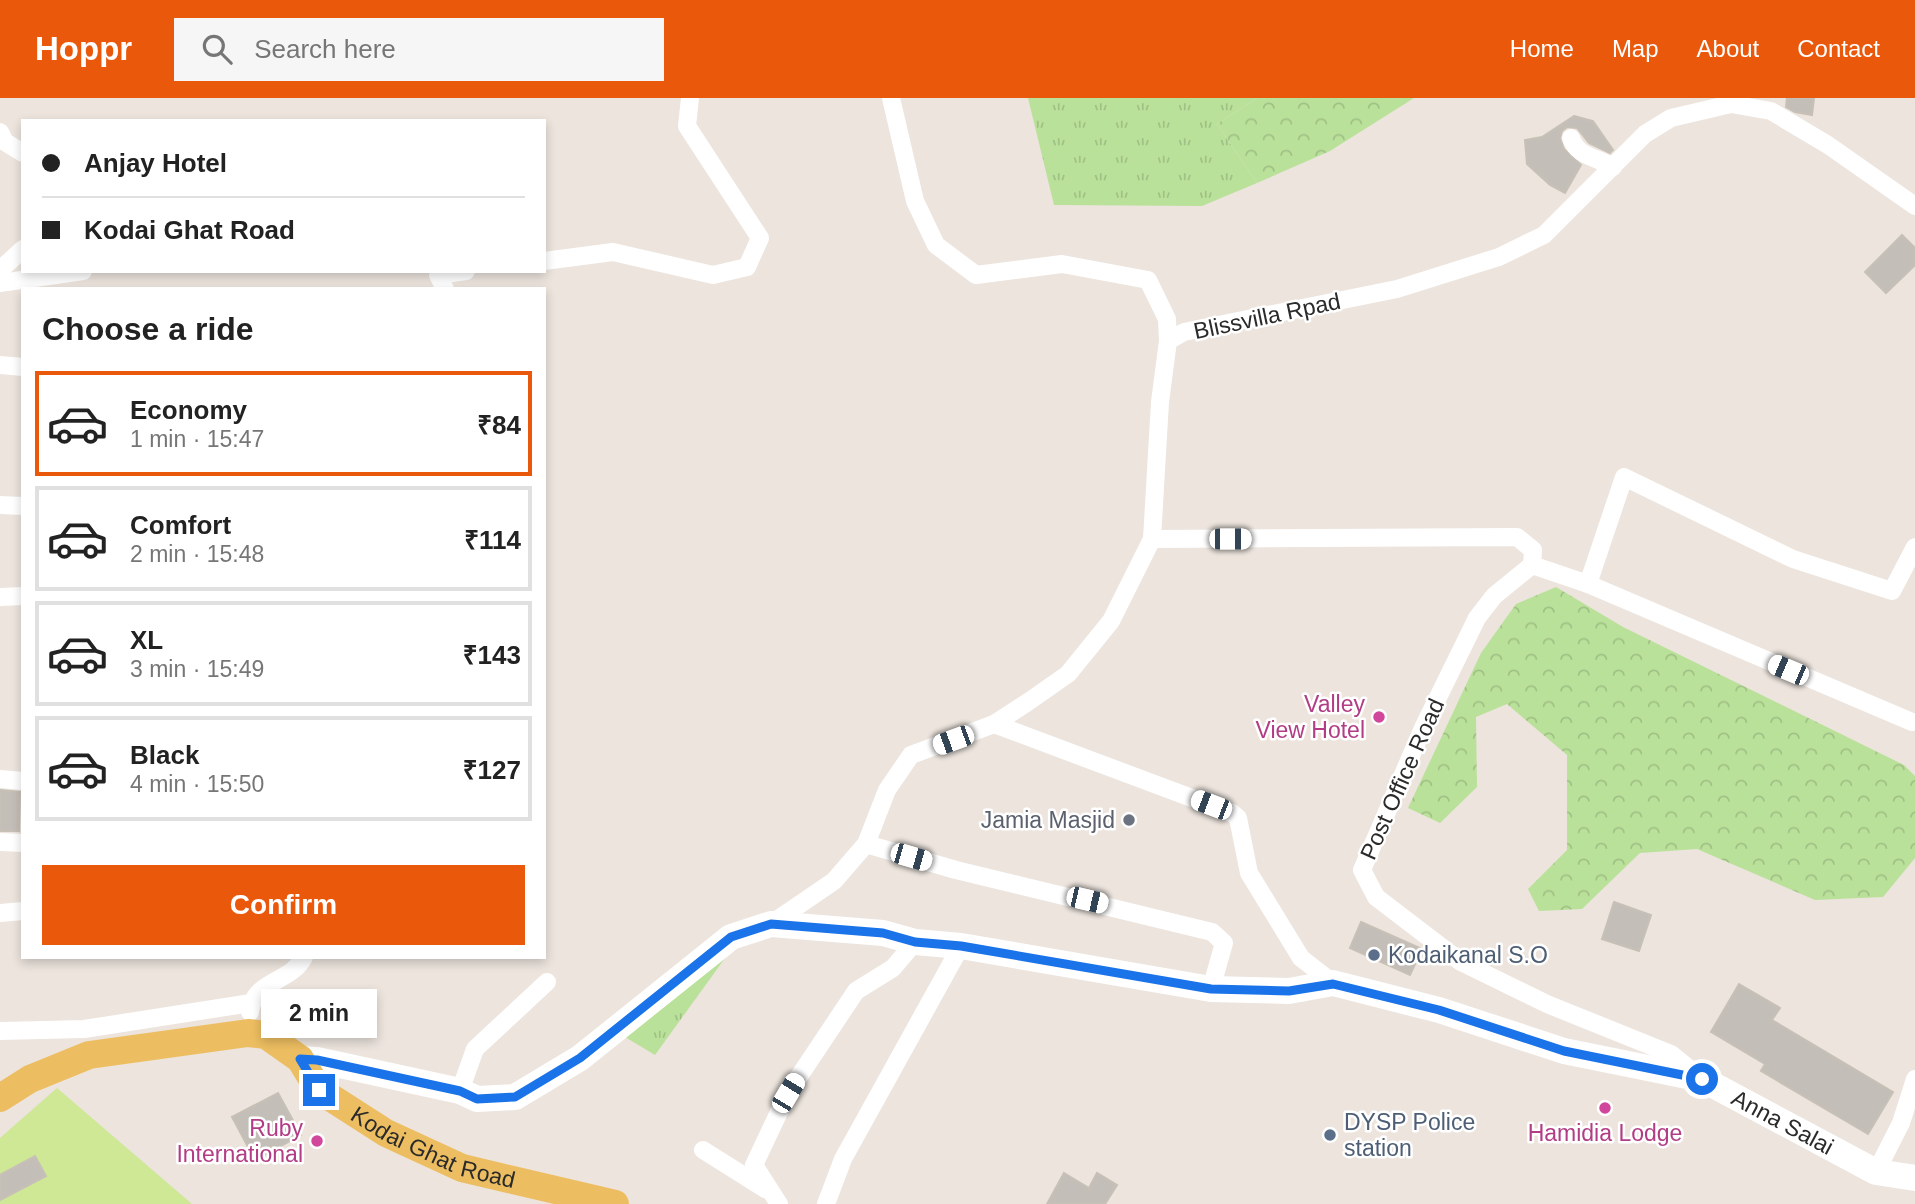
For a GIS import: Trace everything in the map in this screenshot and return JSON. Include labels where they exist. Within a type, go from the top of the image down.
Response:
[{"type":"main road","name":"Kodai Ghat Road","points":[[0,1098],[30,1079],[89,1055],[248,1033],[266,1035],[300,1059],[319,1090],[386,1133],[462,1168],[615,1204]]},
{"type":"street","points":[[546,261],[613,252],[713,275],[747,267],[760,239],[687,126],[690,98]]},
{"type":"street","points":[[891,98],[915,201],[936,245],[976,275],[1062,264],[1148,280],[1167,319],[1168,341]]},
{"type":"street","name":"Blissvilla Rpad","points":[[771,924],[834,881],[866,844],[887,790],[911,755],[994,724],[1068,674],[1111,621],[1152,539],[1160,402],[1168,341],[1184,332],[1397,289],[1499,257],[1544,235],[1645,134],[1671,118],[1731,104],[1771,111],[1828,145],[1915,206]]},
{"type":"street","points":[[0,132],[5,142],[21,152]]},
{"type":"street","points":[[1571,138],[1573,145],[1586,156],[1600,158],[1613,167]]},
{"type":"street","points":[[0,270],[21,251]]},
{"type":"street","points":[[0,283],[69,273]]},
{"type":"street","points":[[443,287],[438,275],[452,273]]},
{"type":"street","points":[[0,365],[21,367]]},
{"type":"street","points":[[1588,584],[1624,477],[1793,559],[1892,591],[1915,547]]},
{"type":"street","points":[[0,505],[21,506]]},
{"type":"street","points":[[1152,539],[1517,537],[1533,550],[1532,565],[1588,584],[1912,722]]},
{"type":"street","name":"Post Office Road","points":[[1532,565],[1494,596],[1477,618],[1423,728],[1362,870],[1376,897],[1461,962],[1546,1004],[1671,1054],[1702,1079]]},
{"type":"street","points":[[0,597],[21,596]]},
{"type":"street","points":[[994,724],[1232,813],[1238,818],[1249,873],[1301,958],[1333,984]]},
{"type":"street","points":[[0,779],[21,781]]},
{"type":"street","points":[[0,842],[21,843]]},
{"type":"street","points":[[866,844],[956,870],[1212,932],[1224,943],[1211,989]]},
{"type":"street","points":[[0,913],[21,911]]},
{"type":"street","name":"Anna Salai","points":[[300,1059],[317,1060],[460,1091],[477,1099],[515,1097],[580,1058],[731,937],[771,924],[883,933],[915,942],[961,946],[1211,989],[1289,991],[1333,984],[1439,1010],[1564,1051],[1702,1079],[1875,1172],[1915,1178]]},
{"type":"street","points":[[774,1197],[754,1165],[788,1093],[856,991],[892,968],[915,942]]},
{"type":"street","points":[[826,1204],[843,1159],[961,946]]},
{"type":"street","points":[[248,1033],[251,1003],[263,986],[298,970],[303,959]]},
{"type":"street","points":[[460,1091],[475,1049],[547,982]]},
{"type":"street","points":[[0,1031],[84,1029],[251,1003]]},
{"type":"street","points":[[1875,1172],[1901,1123],[1915,1079]]},
{"type":"street","points":[[703,1150],[774,1197]]},
{"type":"green space","points":[[1028,98],[1257,98],[1217,124],[1257,183],[1202,206],[1054,205]]},
{"type":"green space","points":[[1257,98],[1414,98],[1330,151],[1257,183],[1217,124]]},
{"type":"green space","points":[[1556,587],[1623,627],[1904,765],[1915,776],[1915,858],[1883,897],[1815,900],[1697,849],[1640,853],[1582,909],[1539,911],[1528,889],[1567,850],[1567,755],[1507,704],[1476,717],[1477,787],[1440,823],[1408,808],[1481,653],[1516,604]]},
{"type":"green space","points":[[728,954],[655,1055],[620,1034]]},
{"type":"green space","points":[[57,1088],[192,1204],[0,1204],[0,1138]]},
{"type":"building","points":[[1787,98],[1814,98],[1812,115],[1795,112],[1786,107]]},
{"type":"building","points":[[1574,116],[1593,121],[1613,150],[1610,153],[1589,143],[1577,128],[1567,127],[1562,131],[1560,138],[1564,149],[1581,165],[1565,193],[1550,185],[1527,164],[1525,140],[1542,137]]},
{"type":"building","points":[[1902,235],[1915,248],[1915,265],[1886,293],[1865,272]]},
{"type":"building","points":[[0,790],[20,792],[19,831],[0,831]]},
{"type":"building","points":[[1614,902],[1651,915],[1639,951],[1602,939]]},
{"type":"building","points":[[1361,922],[1422,949],[1410,975],[1350,948]]},
{"type":"building","points":[[1739,984],[1780,1008],[1772,1020],[1893,1092],[1868,1134],[1761,1071],[1765,1064],[1711,1032]]},
{"type":"building","points":[[285,997],[306,997],[307,1028],[286,1029],[286,1023],[265,1018],[266,1009],[286,1011]]},
{"type":"building","points":[[278,1093],[301,1135],[255,1160],[232,1117]]},
{"type":"building","points":[[35,1156],[46,1176],[0,1200],[0,1175]]},
{"type":"building","points":[[1064,1173],[1089,1188],[1097,1173],[1117,1185],[1105,1204],[1047,1204]]},
{"type":"place","name":"Valley View Hotel","points":[[1379,717]]},
{"type":"place","name":"Jamia Masjid","points":[[1129,820]]},
{"type":"place","name":"Kodaikanal S.O","points":[[1374,955]]},
{"type":"place","name":"Hamidia Lodge","points":[[1605,1108]]},
{"type":"place","name":"DYSP Police station","points":[[1330,1135]]},
{"type":"place","name":"Ruby International","points":[[317,1141]]},
{"type":"route","points":[[319,1090],[300,1059],[317,1060],[460,1091],[477,1099],[515,1097],[580,1058],[731,937],[771,924],[883,933],[915,942],[961,946],[1211,989],[1289,991],[1333,984],[1439,1010],[1564,1051],[1702,1079]]}]
